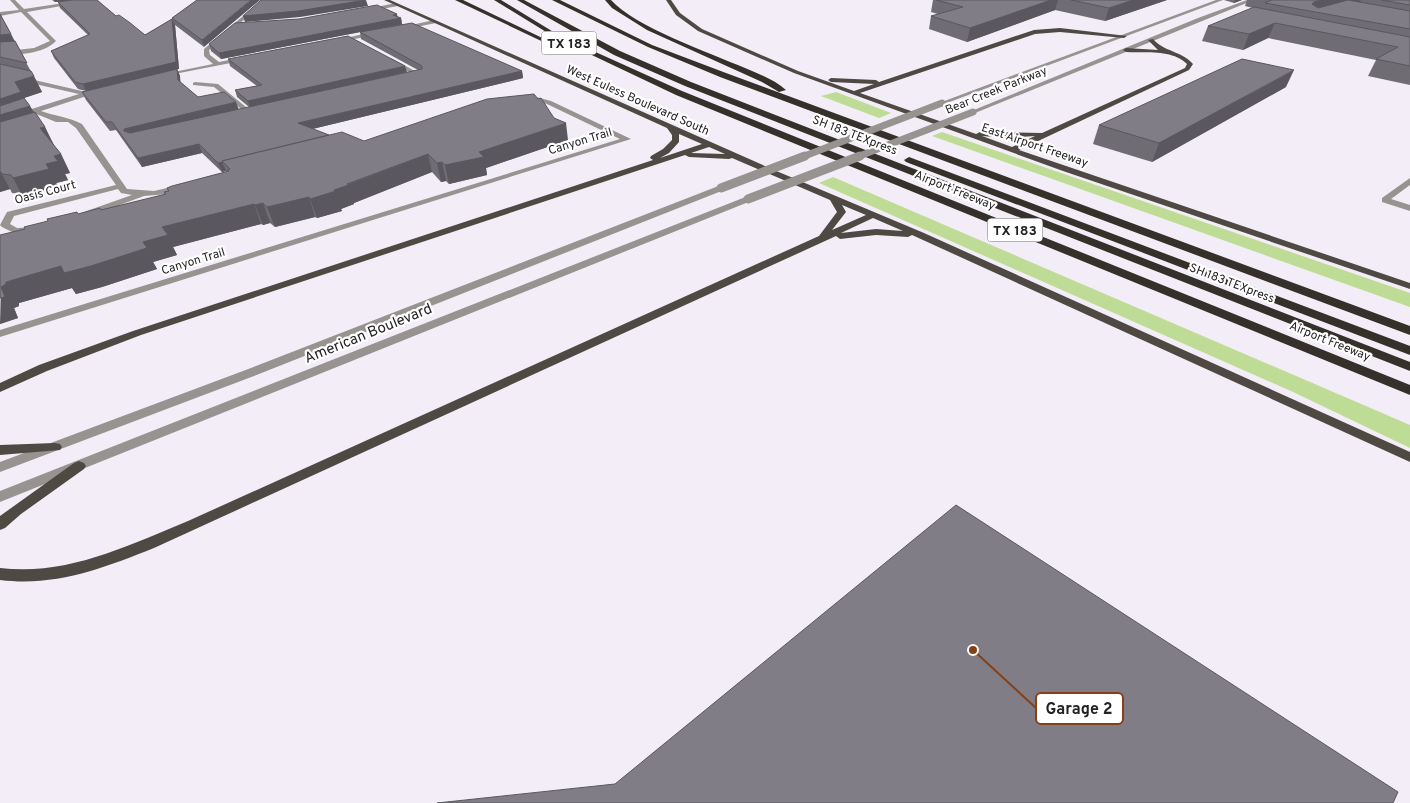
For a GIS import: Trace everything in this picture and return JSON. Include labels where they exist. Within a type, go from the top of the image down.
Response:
[{"type":"highway","points":[[458,0],[561,48]]},
{"type":"highway","name":"Airport Freeway","points":[[497,0],[558,37],[634,73],[822,152],[1406,388]]},
{"type":"highway","name":"SH 183 TEXpress","points":[[520,0],[616,52],[688,84],[1410,367]]},
{"type":"highway","points":[[536,0],[615,42]]},
{"type":"highway","name":"Airport Freeway","points":[[555,0],[650,46],[815,110],[1410,330]]},
{"type":"highway","points":[[608,0],[649,28],[765,80],[815,110]]},
{"type":"highway","name":"SH 183 TEXpress","points":[[631,50],[695,78],[1410,351]]},
{"type":"highway","points":[[570,52],[634,73]]},
{"type":"main road","name":"West Euless Boulevard South","points":[[386,0],[741,159],[833,198]]},
{"type":"main road","name":"East Airport Freeway","points":[[668,0],[678,14],[700,30],[814,79],[959,132],[1410,286]]},
{"type":"main road","points":[[853,93],[1034,32],[1060,30],[1085,34],[1124,36]]},
{"type":"main road","points":[[1085,34],[1102,44]]},
{"type":"main road","points":[[1012,150],[1187,69],[1190,64],[1186,60],[1165,52],[1154,44],[1152,40]]},
{"type":"main road","points":[[1126,50],[1165,52]]},
{"type":"main road","points":[[814,79],[851,82],[890,81]]},
{"type":"main road","points":[[890,81],[882,86],[882,93],[891,108]]},
{"type":"main road","points":[[633,169],[666,150],[676,140],[676,135],[669,126]]},
{"type":"main road","points":[[959,132],[1007,136],[1047,134]]},
{"type":"main road","points":[[1047,134],[1037,143],[1040,151],[1066,169]]},
{"type":"main road","points":[[0,388],[42,368],[137,333],[710,144]]},
{"type":"main road","points":[[633,169],[687,156],[717,156],[741,159]]},
{"type":"main road","points":[[833,198],[921,235],[1410,457]]},
{"type":"main road","points":[[818,240],[842,212],[833,198]]},
{"type":"main road","points":[[0,574],[39,575],[74,570],[129,551],[193,525],[873,215]]},
{"type":"main road","points":[[818,240],[851,233],[876,232],[921,235]]},
{"type":"main road","points":[[0,450],[55,447]]},
{"type":"main road","points":[[0,524],[16,510],[79,466]]},
{"type":"street","points":[[0,54],[40,48],[53,41],[12,0]]},
{"type":"street","points":[[0,14],[94,0]]},
{"type":"street","points":[[217,64],[206,56],[206,50],[265,0]]},
{"type":"street","name":"Bear Creek Parkway","points":[[721,188],[942,103],[1221,0]]},
{"type":"street","name":"Bear Creek Parkway","points":[[748,199],[973,112],[1218,12],[1252,0]]},
{"type":"street","points":[[357,11],[396,4]]},
{"type":"street","points":[[1199,8],[1237,16]]},
{"type":"street","points":[[397,29],[434,22]]},
{"type":"street","points":[[234,26],[248,26]]},
{"type":"street","points":[[324,43],[388,31]]},
{"type":"street","points":[[352,38],[360,42]]},
{"type":"street","points":[[385,56],[421,76],[409,76]]},
{"type":"street","points":[[150,78],[252,57]]},
{"type":"street","points":[[0,74],[86,93]]},
{"type":"street","points":[[194,84],[216,85],[248,112]]},
{"type":"street","points":[[0,121],[104,89]]},
{"type":"street","name":"Canyon Trail","points":[[0,334],[627,139],[548,102],[536,99],[518,102]]},
{"type":"street","points":[[33,110],[59,120]]},
{"type":"street","points":[[238,114],[258,110]]},
{"type":"street","points":[[48,122],[69,120],[79,126],[124,191],[151,195],[189,185]]},
{"type":"street","points":[[1410,182],[1385,200],[1410,208]]},
{"type":"street","name":"Oasis Court","points":[[44,226],[27,231],[16,230],[6,225],[10,214],[121,186]]},
{"type":"street","name":"American Boulevard","points":[[0,467],[254,372],[721,188]]},
{"type":"street","points":[[71,218],[141,195]]},
{"type":"street","name":"American Boulevard","points":[[0,497],[748,199]]},
{"type":"green space","points":[[836,92],[891,113],[879,118],[821,96]]},
{"type":"green space","points":[[942,132],[1410,293],[1410,307],[932,136]]},
{"type":"green space","points":[[833,177],[1410,425],[1410,448],[1291,391],[819,183]]},
{"type":"building","points":[[97,0],[116,16],[119,15],[145,35],[172,19],[176,62],[83,84],[75,82],[51,51],[90,34],[58,2]]},
{"type":"building","points":[[197,0],[251,0],[202,40],[172,18]]},
{"type":"building","points":[[261,0],[366,0],[298,11],[243,16]]},
{"type":"building","points":[[936,0],[1051,0],[970,28],[931,16],[963,7]]},
{"type":"building","points":[[1071,0],[1133,0],[1109,8]]},
{"type":"building","points":[[1272,0],[1323,0],[1312,4],[1318,8],[1348,0],[1410,11],[1410,29],[1265,3]]},
{"type":"building","points":[[1381,0],[1410,0],[1410,5]]},
{"type":"building","points":[[377,5],[397,14],[393,15],[401,18],[219,53],[209,44],[235,23],[299,19]]},
{"type":"building","points":[[1254,7],[1410,37],[1410,66],[1376,59],[1398,47],[1275,23],[1249,34],[1208,26]]},
{"type":"building","points":[[0,14],[11,34],[0,35]]},
{"type":"building","points":[[412,23],[522,71],[298,123],[329,135],[218,163],[199,144],[138,158],[112,122],[106,122],[82,92],[177,69],[178,80],[198,97],[224,92],[236,102],[124,129],[124,131],[130,133],[422,69],[422,66],[360,32]]},
{"type":"building","points":[[348,36],[405,66],[248,101],[235,90],[262,85],[228,59]]},
{"type":"building","points":[[15,41],[27,63],[0,57],[0,42]]},
{"type":"building","points":[[1242,59],[1294,70],[1159,143],[1099,125]]},
{"type":"building","points":[[0,64],[31,71],[34,76],[15,82],[21,92],[0,99]]},
{"type":"building","points":[[534,94],[538,99],[541,98],[554,118],[566,123],[479,152],[484,157],[445,165],[442,162],[437,163],[428,154],[347,184],[349,185],[334,190],[336,191],[310,199],[309,197],[267,207],[263,203],[254,204],[162,227],[168,235],[143,242],[147,248],[64,273],[61,266],[6,282],[1,287],[5,297],[0,298],[0,235],[25,229],[24,227],[48,221],[47,219],[100,208],[101,210],[166,194],[164,192],[169,191],[167,188],[172,186],[229,171],[230,169],[222,161],[342,132],[364,141],[487,99]]},
{"type":"building","points":[[24,98],[30,106],[0,115],[0,106]]},
{"type":"building","points":[[35,112],[45,127],[40,128],[61,154],[54,156],[58,161],[46,164],[49,169],[13,178],[11,175],[2,174],[0,171],[0,122]]},
{"type":"building","points":[[956,505],[1398,792],[1393,803],[437,803],[615,784]]},
{"type":"place","name":"Garage 2","points":[[973,650]]}]
